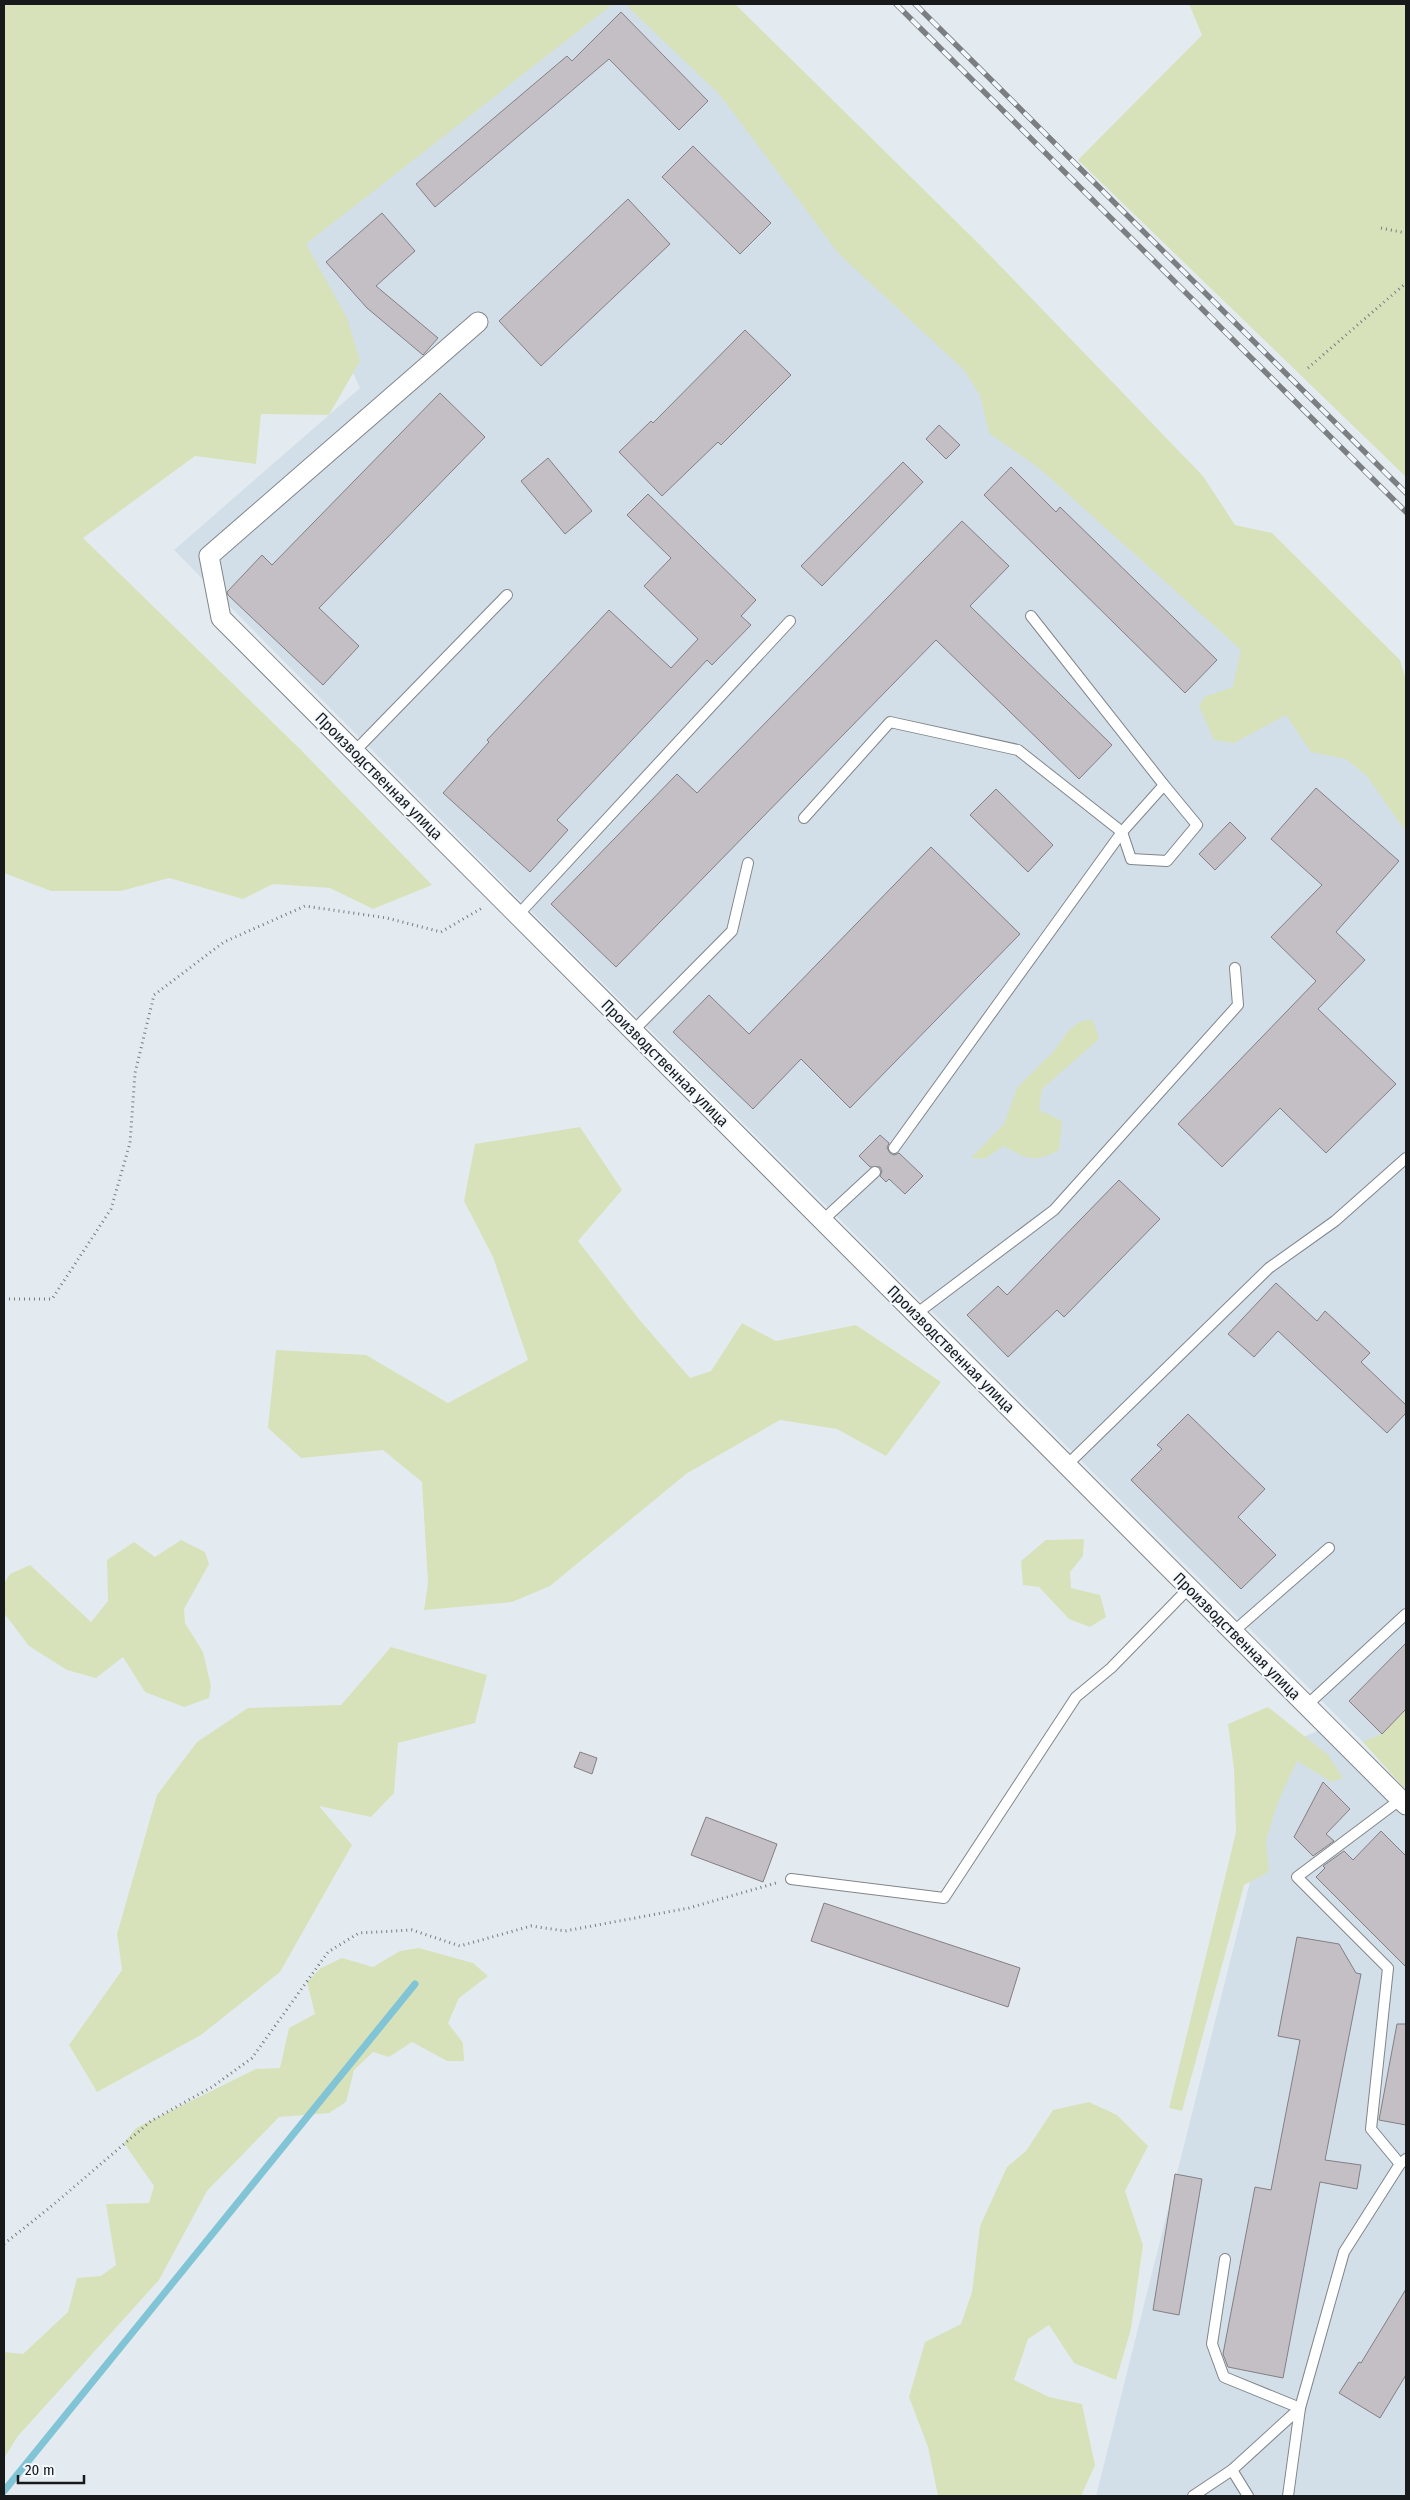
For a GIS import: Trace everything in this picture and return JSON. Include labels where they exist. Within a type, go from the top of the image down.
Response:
[{"type":"street","name":"Производственная улица","points":[[478,322],[209,556],[221,618],[1403,1802]]},
{"type":"lane","points":[[354,752],[508,595]]},
{"type":"lane","points":[[804,818],[890,722],[1018,750],[1122,832],[1131,859],[1167,861],[1197,825],[1031,616]]},
{"type":"lane","points":[[518,915],[790,621]]},
{"type":"lane","points":[[894,1148],[1122,832],[1164,785]]},
{"type":"lane","points":[[634,1031],[732,931],[748,863]]},
{"type":"lane","points":[[916,1314],[1054,1210],[1238,1005],[1235,968]]},
{"type":"lane","points":[[1067,1465],[1269,1268],[1335,1221],[1406,1158]]},
{"type":"lane","points":[[822,1221],[875,1172]]},
{"type":"lane","points":[[1234,1632],[1329,1548]]},
{"type":"lane","points":[[791,1879],[944,1898],[1076,1697],[1111,1668],[1189,1588]]},
{"type":"lane","points":[[1307,1706],[1406,1614]]},
{"type":"lane","points":[[1288,2496],[1300,2408],[1344,2252],[1403,2162],[1370,2129],[1388,1968],[1297,1877],[1403,1802]]},
{"type":"lane","points":[[1225,2259],[1212,2344],[1224,2377],[1300,2408]]},
{"type":"lane","points":[[1193,2496],[1232,2470],[1300,2408]]},
{"type":"lane","points":[[1232,2470],[1248,2496]]},
{"type":"path","points":[[1381,228],[1406,233]]},
{"type":"path","points":[[1308,368],[1406,284]]},
{"type":"path","points":[[4,1299],[52,1299],[111,1209],[130,1143],[135,1073],[154,995],[224,942],[305,906],[387,918],[441,932],[500,897]]},
{"type":"path","points":[[4,2244],[53,2205],[151,2121],[212,2087],[252,2058],[328,1952],[359,1933],[412,1930],[460,1946],[531,1926],[565,1931],[690,1908],[791,1879]]},
{"type":"shaded area","points":[[565,4],[657,4],[1406,738],[1406,1785],[536,916],[174,550],[360,388],[290,237]]},
{"type":"shaded area","points":[[1319,1730],[1406,1818],[1406,2496],[1096,2496],[1284,1746]]},
{"type":"green space","points":[[4,4],[613,4],[306,244],[347,318],[360,361],[329,415],[261,414],[256,464],[195,456],[83,538],[301,750],[432,885],[373,909],[330,888],[273,884],[243,899],[169,878],[121,891],[51,891],[4,873]]},
{"type":"green space","points":[[625,4],[735,4],[980,245],[1203,476],[1235,525],[1272,533],[1400,660],[1406,680],[1406,832],[1367,776],[1346,759],[1311,752],[1286,715],[1234,743],[1214,740],[1199,706],[1204,697],[1233,687],[1241,650],[1039,468],[989,433],[980,395],[964,370],[839,254],[720,95]]},
{"type":"green space","points":[[1189,4],[1406,4],[1406,477],[1078,160],[1202,35]]},
{"type":"green space","points":[[1093,1020],[1099,1039],[1042,1089],[1039,1110],[1062,1121],[1059,1150],[1043,1157],[1030,1158],[1004,1146],[984,1159],[971,1158],[1004,1124],[1017,1088],[1054,1051],[1069,1030],[1081,1021]]},
{"type":"green space","points":[[580,1127],[622,1190],[578,1241],[638,1318],[690,1378],[711,1371],[742,1323],[776,1341],[856,1325],[941,1382],[886,1456],[837,1429],[780,1420],[686,1474],[550,1586],[512,1602],[424,1610],[428,1583],[422,1482],[383,1450],[301,1458],[268,1428],[276,1350],[366,1355],[448,1403],[528,1360],[493,1257],[464,1201],[475,1144]]},
{"type":"green space","points":[[1084,1539],[1083,1556],[1070,1572],[1071,1588],[1100,1595],[1106,1617],[1090,1627],[1069,1619],[1039,1587],[1023,1585],[1021,1561],[1046,1540]]},
{"type":"green space","points":[[181,1540],[205,1552],[209,1564],[184,1609],[185,1623],[203,1652],[211,1686],[209,1698],[184,1707],[145,1692],[123,1657],[96,1678],[67,1670],[29,1646],[4,1613],[4,1584],[10,1574],[30,1565],[91,1622],[108,1601],[107,1560],[134,1542],[155,1557]]},
{"type":"green space","points":[[391,1647],[487,1675],[475,1723],[398,1743],[394,1793],[371,1817],[319,1806],[352,1845],[280,1972],[201,2035],[97,2092],[69,2045],[122,1970],[117,1934],[157,1795],[197,1742],[248,1708],[341,1705]]},
{"type":"green space","points":[[1268,1707],[1328,1755],[1343,1778],[1332,1782],[1297,1761],[1278,1802],[1266,1840],[1269,1872],[1244,1885],[1182,2111],[1169,2108],[1236,1832],[1234,1769],[1228,1724]]},
{"type":"green space","points":[[1406,1709],[1406,1790],[1363,1742],[1382,1734]]},
{"type":"green space","points":[[419,1948],[473,1963],[488,1976],[459,1998],[448,2023],[463,2043],[464,2061],[447,2061],[412,2042],[389,2057],[373,2052],[354,2070],[346,2102],[329,2113],[279,2117],[207,2191],[159,2280],[18,2436],[4,2458],[4,2352],[23,2354],[68,2312],[77,2278],[101,2276],[116,2265],[106,2204],[149,2203],[154,2186],[124,2143],[136,2128],[256,2069],[280,2068],[289,2028],[315,2014],[307,1982],[321,1968],[342,1958],[373,1967],[400,1951]]},
{"type":"green space","points":[[1089,2102],[1117,2115],[1148,2146],[1125,2191],[1143,2245],[1131,2329],[1116,2380],[1074,2363],[1049,2325],[1028,2339],[1014,2380],[1049,2397],[1082,2404],[1095,2465],[1081,2496],[938,2496],[928,2447],[909,2397],[925,2342],[961,2324],[972,2292],[980,2226],[1007,2167],[1026,2151],[1053,2110]]},
{"type":"building","points":[[621,12],[708,101],[679,130],[609,59],[435,207],[416,184],[567,56],[572,61]]},
{"type":"building","points":[[693,146],[771,223],[740,254],[662,177]]},
{"type":"building","points":[[628,199],[670,244],[541,366],[499,321]]},
{"type":"building","points":[[382,213],[415,251],[376,286],[438,338],[423,355],[367,308],[326,262]]},
{"type":"building","points":[[745,330],[791,375],[721,445],[718,442],[662,496],[619,452],[651,421],[653,423]]},
{"type":"building","points":[[440,393],[485,437],[319,608],[359,646],[323,685],[227,592],[262,555],[272,565]]},
{"type":"building","points":[[939,425],[960,445],[946,459],[926,439]]},
{"type":"building","points":[[548,458],[592,511],[565,534],[521,481]]},
{"type":"building","points":[[903,462],[923,482],[822,586],[801,566]]},
{"type":"building","points":[[1011,467],[1056,512],[1060,507],[1217,660],[1185,693],[984,495]]},
{"type":"building","points":[[648,494],[756,600],[741,616],[751,625],[712,665],[707,660],[557,820],[568,830],[530,872],[443,793],[489,742],[487,740],[609,610],[671,668],[698,639],[644,586],[671,558],[627,515]]},
{"type":"building","points":[[962,521],[1009,566],[970,606],[1112,745],[1079,779],[936,640],[616,967],[551,904],[677,774],[697,793]]},
{"type":"building","points":[[1316,788],[1399,861],[1336,932],[1365,960],[1318,1009],[1396,1084],[1326,1153],[1280,1108],[1222,1167],[1178,1124],[1316,981],[1271,937],[1322,885],[1271,839]]},
{"type":"building","points":[[996,789],[1053,845],[1028,872],[970,815]]},
{"type":"building","points":[[1230,822],[1246,838],[1215,870],[1199,854]]},
{"type":"building","points":[[931,847],[1020,934],[850,1108],[801,1059],[753,1109],[673,1032],[709,995],[749,1034]]},
{"type":"building","points":[[880,1135],[889,1143],[887,1148],[890,1153],[894,1155],[899,1153],[923,1176],[905,1194],[889,1179],[886,1182],[880,1176],[882,1171],[880,1167],[870,1167],[859,1156]]},
{"type":"building","points":[[1119,1180],[1160,1219],[1064,1317],[1057,1310],[1008,1357],[967,1315],[998,1286],[1007,1295]]},
{"type":"building","points":[[1276,1283],[1317,1321],[1325,1311],[1370,1353],[1361,1362],[1406,1405],[1406,1413],[1387,1433],[1278,1331],[1254,1357],[1228,1334]]},
{"type":"building","points":[[1188,1414],[1265,1489],[1238,1517],[1276,1555],[1241,1589],[1131,1480],[1162,1449],[1157,1445]]},
{"type":"building","points":[[1406,1643],[1406,1709],[1382,1734],[1349,1701]]},
{"type":"building","points":[[580,1752],[597,1758],[592,1774],[574,1767]]},
{"type":"building","points":[[1323,1782],[1350,1809],[1326,1834],[1334,1841],[1313,1856],[1294,1837]]},
{"type":"building","points":[[706,1817],[777,1844],[763,1882],[691,1855]]},
{"type":"building","points":[[1381,1831],[1406,1856],[1406,1967],[1316,1877],[1325,1868],[1323,1866],[1344,1851],[1353,1860]]},
{"type":"building","points":[[824,1903],[1020,1968],[1008,2007],[811,1941]]},
{"type":"building","points":[[1297,1937],[1339,1944],[1356,1973],[1361,1974],[1325,2160],[1361,2165],[1357,2189],[1320,2182],[1283,2378],[1228,2367],[1223,2354],[1255,2187],[1271,2190],[1300,2040],[1278,2036]]},
{"type":"building","points":[[1397,2024],[1406,2024],[1406,2125],[1379,2120]]},
{"type":"building","points":[[1175,2174],[1202,2179],[1179,2315],[1153,2310]]},
{"type":"building","points":[[1406,2289],[1406,2375],[1380,2418],[1339,2393],[1359,2362],[1361,2363]]},
{"type":"waterway","points":[[4,2491],[415,1984]]},
{"type":"railway","points":[[896,4],[1406,512]]},
{"type":"railway","points":[[915,4],[1406,493]]}]
